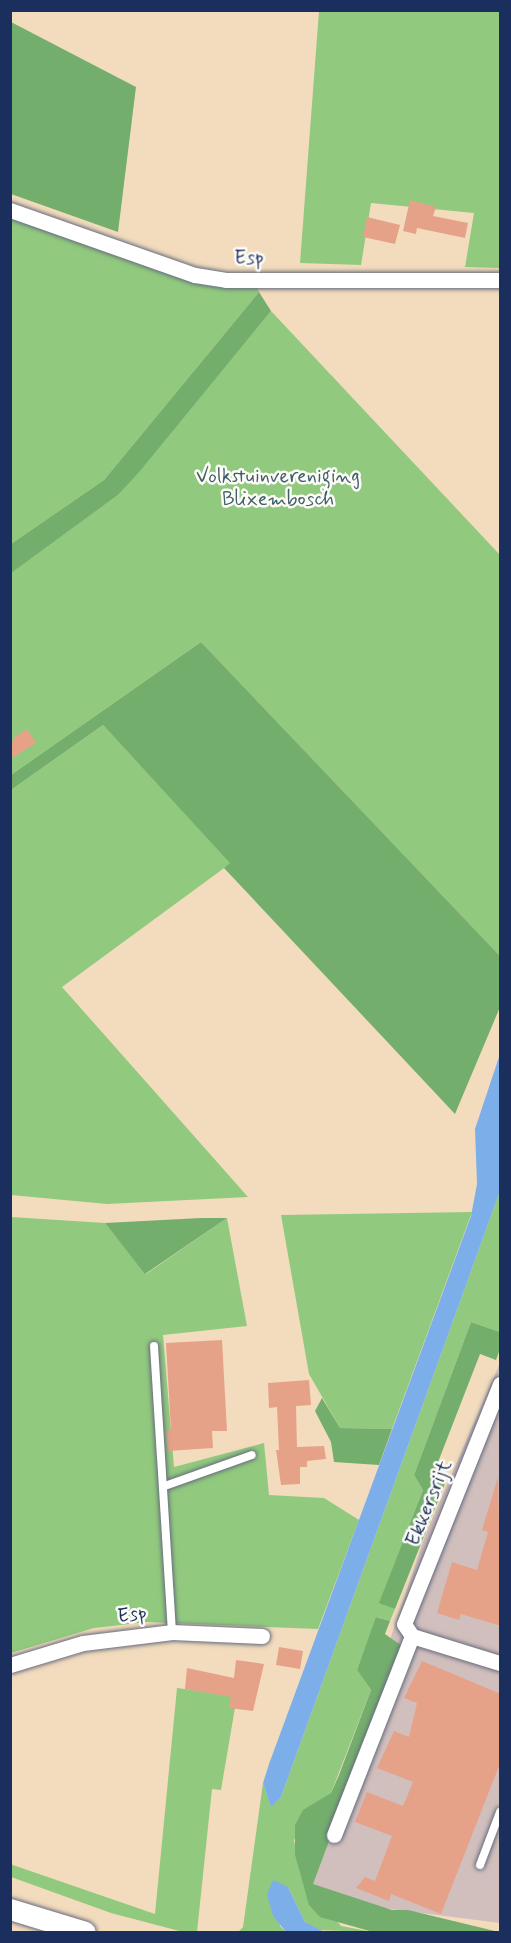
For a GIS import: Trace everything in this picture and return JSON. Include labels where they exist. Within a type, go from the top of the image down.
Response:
[{"type":"main road","points":[[10,1909],[85,1932]]},
{"type":"street","name":"Esp","points":[[10,210],[195,275],[226,279],[501,280]]},
{"type":"street","name":"Ekkersrijt","points":[[412,1636],[404,1624],[404,1617],[501,1384]]},
{"type":"street","name":"Esp","points":[[10,1665],[83,1642],[172,1632],[262,1636]]},
{"type":"street","points":[[334,1835],[412,1636],[501,1663]]},
{"type":"lane","points":[[154,1346],[165,1486],[172,1632]]},
{"type":"lane","points":[[165,1486],[252,1455]]},
{"type":"lane","points":[[480,1865],[501,1812]]},
{"type":"shaded area","points":[[500,1363],[500,1923],[303,1898],[426,1533]]},
{"type":"green space","points":[[319,11],[500,11],[500,268],[465,267],[474,213],[371,203],[361,265],[300,263]]},
{"type":"green space","points":[[11,22],[136,87],[118,232],[11,194]]},
{"type":"green space","points":[[10,217],[156,270],[206,283],[256,285],[259,292],[104,480],[11,544]]},
{"type":"green space","points":[[259,292],[271,311],[140,471],[118,495],[11,573],[11,544],[104,480]]},
{"type":"green space","name":"Volkstuinvereniging Blixembosch","points":[[271,311],[500,555],[500,956],[201,642],[11,775],[10,573],[118,495]]},
{"type":"green space","points":[[201,642],[500,956],[500,1007],[455,1114],[224,868],[230,863],[103,725],[11,790],[11,775]]},
{"type":"green space","points":[[103,725],[231,863],[62,987],[248,1197],[107,1204],[11,1195],[11,790]]},
{"type":"green space","points":[[500,1191],[500,1332],[471,1322],[414,1475],[423,1490],[380,1602],[395,1609],[390,1621],[377,1617],[357,1670],[371,1690],[331,1793],[315,1804],[294,1840],[300,1873],[341,1926],[373,1932],[316,1930],[305,1922],[288,1887],[280,1926],[286,1932],[238,1932],[243,1927],[263,1783],[271,1806],[281,1797]]},
{"type":"green space","points":[[472,1212],[392,1429],[340,1428],[309,1374],[281,1215]]},
{"type":"green space","points":[[11,1217],[105,1223],[146,1274],[227,1218],[247,1326],[163,1335],[174,1467],[264,1443],[269,1495],[324,1498],[359,1520],[318,1629],[147,1622],[94,1628],[11,1653]]},
{"type":"green space","points":[[227,1218],[145,1274],[105,1223]]},
{"type":"green space","points":[[471,1322],[500,1332],[500,1349],[496,1360],[480,1354],[433,1475],[446,1481],[395,1609],[379,1603],[423,1490],[414,1475]]},
{"type":"green space","points":[[322,1398],[340,1428],[392,1429],[379,1465],[334,1462],[331,1442],[315,1411]]},
{"type":"green space","points":[[376,1617],[390,1621],[385,1634],[402,1646],[313,1884],[392,1910],[408,1910],[499,1932],[373,1932],[320,1917],[309,1905],[295,1855],[295,1825],[303,1810],[331,1793],[339,1775],[371,1690],[357,1670]]},
{"type":"green space","points":[[177,1688],[237,1696],[221,1790],[212,1789],[197,1932],[183,1932],[111,1913],[11,1877],[10,1864],[155,1914]]},
{"type":"water","points":[[500,1054],[500,1191],[281,1797],[271,1807],[263,1783],[269,1764],[471,1216],[477,1184],[475,1129]]},
{"type":"water","points":[[273,1880],[288,1887],[305,1922],[324,1932],[286,1932],[273,1916],[267,1894]]},
{"type":"building","points":[[410,200],[436,207],[433,216],[468,223],[465,238],[417,228],[416,234],[403,231]]},
{"type":"building","points":[[367,217],[400,225],[395,244],[363,237]]},
{"type":"building","points":[[27,729],[36,743],[10,759],[13,738]]},
{"type":"building","points":[[222,1340],[227,1431],[212,1431],[213,1448],[168,1451],[166,1431],[171,1430],[166,1343]]},
{"type":"building","points":[[309,1380],[311,1405],[296,1406],[297,1447],[324,1446],[326,1459],[307,1461],[307,1467],[300,1467],[300,1484],[281,1485],[276,1450],[279,1450],[277,1407],[269,1408],[268,1383]]},
{"type":"building","points":[[498,1477],[501,1626],[461,1614],[459,1620],[437,1613],[452,1562],[477,1570],[488,1532],[482,1530]]},
{"type":"building","points":[[279,1647],[303,1651],[300,1669],[276,1665]]},
{"type":"building","points":[[236,1660],[264,1664],[253,1711],[229,1708],[231,1697],[185,1689],[187,1668],[234,1678]]},
{"type":"building","points":[[422,1661],[501,1694],[501,1761],[441,1914],[391,1894],[389,1901],[356,1888],[365,1877],[375,1881],[392,1836],[355,1822],[367,1792],[403,1806],[413,1782],[377,1768],[394,1731],[409,1737],[417,1703],[404,1698]]}]
